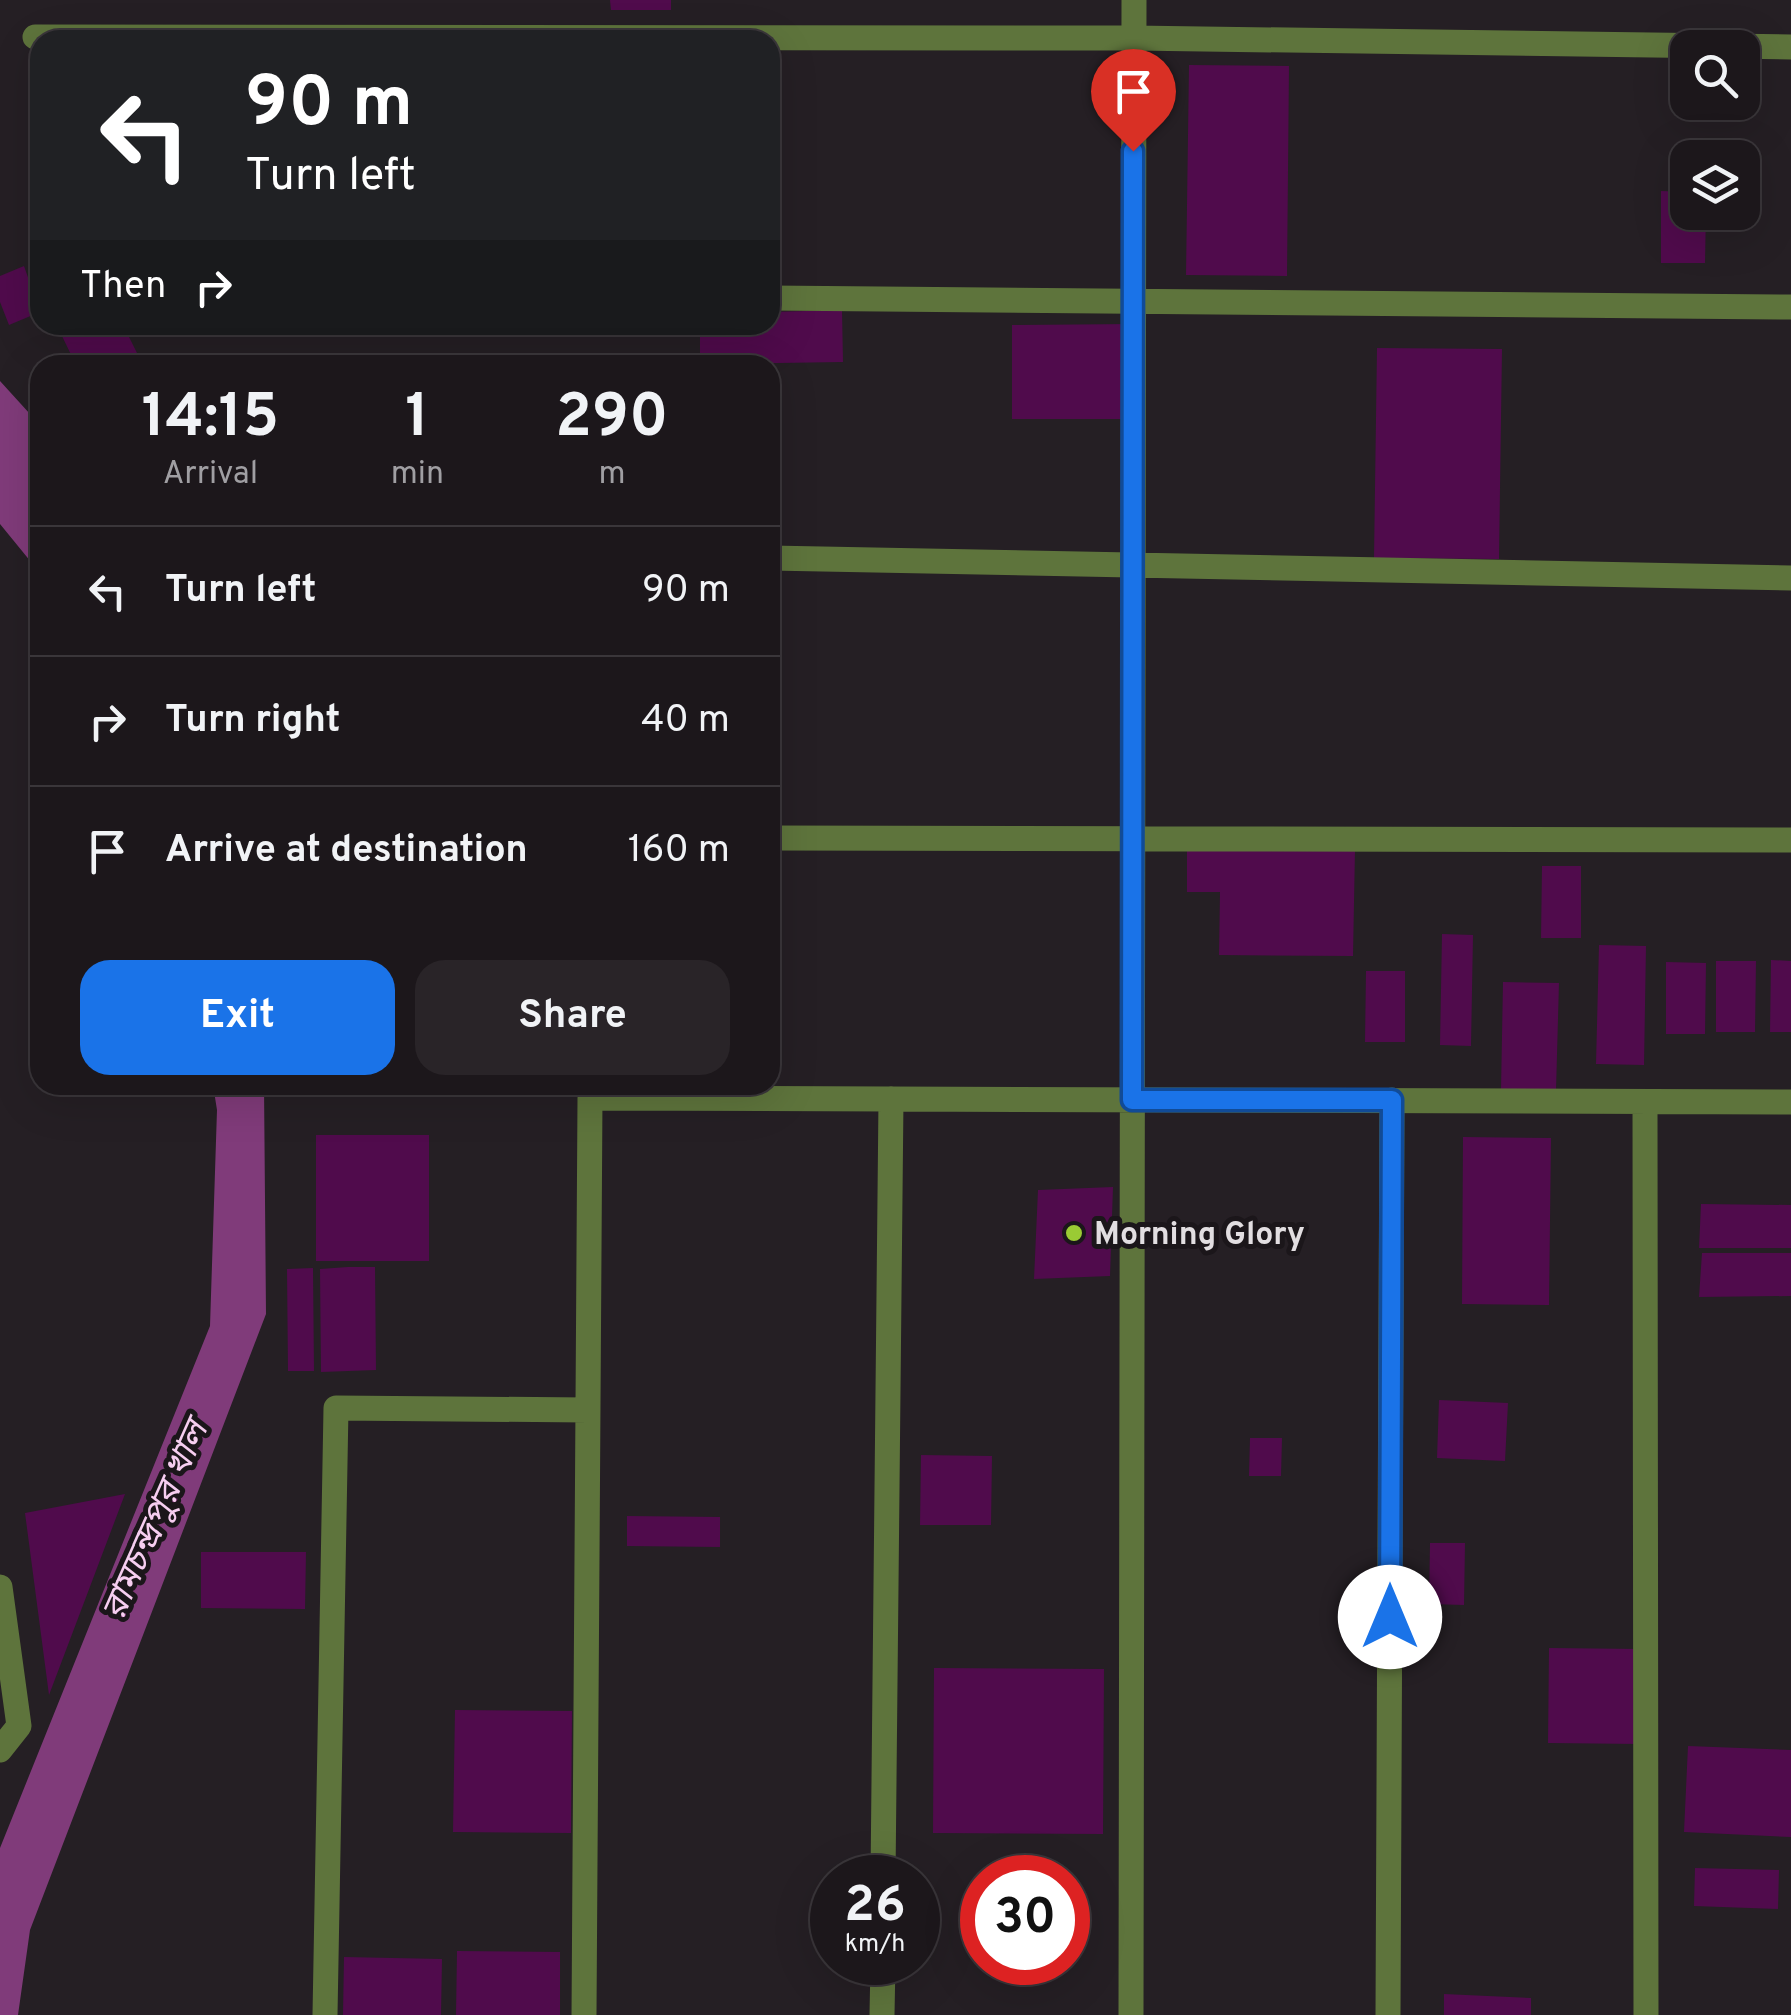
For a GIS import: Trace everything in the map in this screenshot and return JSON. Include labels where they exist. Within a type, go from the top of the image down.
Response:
[{"type":"street","points":[[1131,2015],[1134,0]]},
{"type":"street","points":[[780,38],[1791,47]]},
{"type":"street","points":[[780,298],[1791,307]]},
{"type":"street","points":[[780,558],[1791,578]]},
{"type":"street","points":[[780,838],[1791,840]]},
{"type":"street","points":[[584,2015],[590,1098],[1791,1102]]},
{"type":"street","points":[[884,1855],[891,1100]]},
{"type":"street","points":[[1388,2015],[1392,1100]]},
{"type":"street","points":[[1645,1102],[1646,2015]]},
{"type":"street","points":[[325,2015],[336,1408],[588,1410]]},
{"type":"street","points":[[0,1587],[19,1726],[0,1750]]},
{"type":"street","points":[[882,2015],[883,1985]]},
{"type":"water","points":[[0,381],[30,414],[30,561],[0,524]]},
{"type":"water","name":"রামচন্দ্রপুর খাল","points":[[215,1095],[264,1095],[266,1314],[30,1930],[18,2015],[0,2015],[0,1848],[210,1326]]},
{"type":"building","points":[[610,0],[671,0],[671,10],[611,10]]},
{"type":"building","points":[[1189,65],[1289,66],[1287,276],[1186,275]]},
{"type":"building","points":[[1661,191],[1670,191],[1670,230],[1706,230],[1705,263],[1661,263]]},
{"type":"building","points":[[24,266],[30,283],[30,316],[9,325],[0,302],[0,276]]},
{"type":"building","points":[[842,310],[843,362],[780,363],[780,355],[700,355],[700,335],[780,335],[780,312]]},
{"type":"building","points":[[1134,324],[1134,419],[1012,419],[1012,325]]},
{"type":"building","points":[[128,335],[138,355],[71,355],[62,336]]},
{"type":"building","points":[[1377,348],[1502,349],[1499,559],[1374,558]]},
{"type":"building","points":[[1187,848],[1355,849],[1353,956],[1219,955],[1220,892],[1187,892]]},
{"type":"building","points":[[1542,866],[1581,866],[1581,938],[1541,938]]},
{"type":"building","points":[[1442,934],[1473,935],[1471,1046],[1440,1045]]},
{"type":"building","points":[[1599,945],[1646,946],[1644,1065],[1596,1064]]},
{"type":"building","points":[[1771,960],[1791,961],[1791,1032],[1770,1032]]},
{"type":"building","points":[[1716,961],[1756,961],[1755,1032],[1716,1032]]},
{"type":"building","points":[[1666,962],[1706,963],[1705,1034],[1666,1034]]},
{"type":"building","points":[[1366,971],[1405,971],[1405,1042],[1365,1042]]},
{"type":"building","points":[[1503,982],[1559,983],[1556,1091],[1501,1090]]},
{"type":"building","points":[[316,1135],[429,1135],[429,1261],[316,1261]]},
{"type":"building","points":[[1463,1137],[1551,1138],[1549,1305],[1462,1304]]},
{"type":"building","name":"Morning Glory","points":[[1113,1187],[1110,1276],[1034,1279],[1038,1190]]},
{"type":"building","points":[[1701,1204],[1791,1205],[1791,1248],[1699,1248]]},
{"type":"building","points":[[1702,1253],[1791,1253],[1791,1296],[1699,1297]]},
{"type":"building","points":[[375,1267],[376,1370],[321,1372],[320,1269]]},
{"type":"building","points":[[313,1268],[314,1371],[288,1371],[287,1269]]},
{"type":"building","points":[[1439,1400],[1508,1403],[1505,1461],[1437,1458]]},
{"type":"building","points":[[1250,1438],[1282,1438],[1281,1476],[1249,1476]]},
{"type":"building","points":[[921,1455],[992,1456],[991,1525],[920,1525]]},
{"type":"building","points":[[125,1494],[91,1584],[49,1695],[25,1513]]},
{"type":"building","points":[[627,1516],[720,1517],[720,1547],[627,1546]]},
{"type":"building","points":[[1430,1543],[1465,1543],[1464,1605],[1429,1604]]},
{"type":"building","points":[[201,1552],[306,1552],[305,1609],[201,1608]]},
{"type":"building","points":[[1549,1648],[1641,1649],[1640,1744],[1548,1743]]},
{"type":"building","points":[[934,1668],[1104,1669],[1103,1834],[933,1833]]},
{"type":"building","points":[[455,1710],[572,1711],[571,1833],[453,1832]]},
{"type":"building","points":[[1688,1746],[1791,1750],[1791,1837],[1684,1832]]},
{"type":"building","points":[[1695,1868],[1779,1870],[1778,1909],[1694,1906]]},
{"type":"building","points":[[457,1951],[560,1952],[560,2015],[456,2015]]},
{"type":"building","points":[[344,1957],[442,1959],[441,2015],[343,2015]]},
{"type":"building","points":[[1444,1994],[1531,1998],[1531,2015],[1444,2015]]},
{"type":"place","name":"Morning Glory","points":[[1074,1233]]},
{"type":"route","points":[[1133,151],[1132,1100],[1392,1100],[1390,1617]]}]
